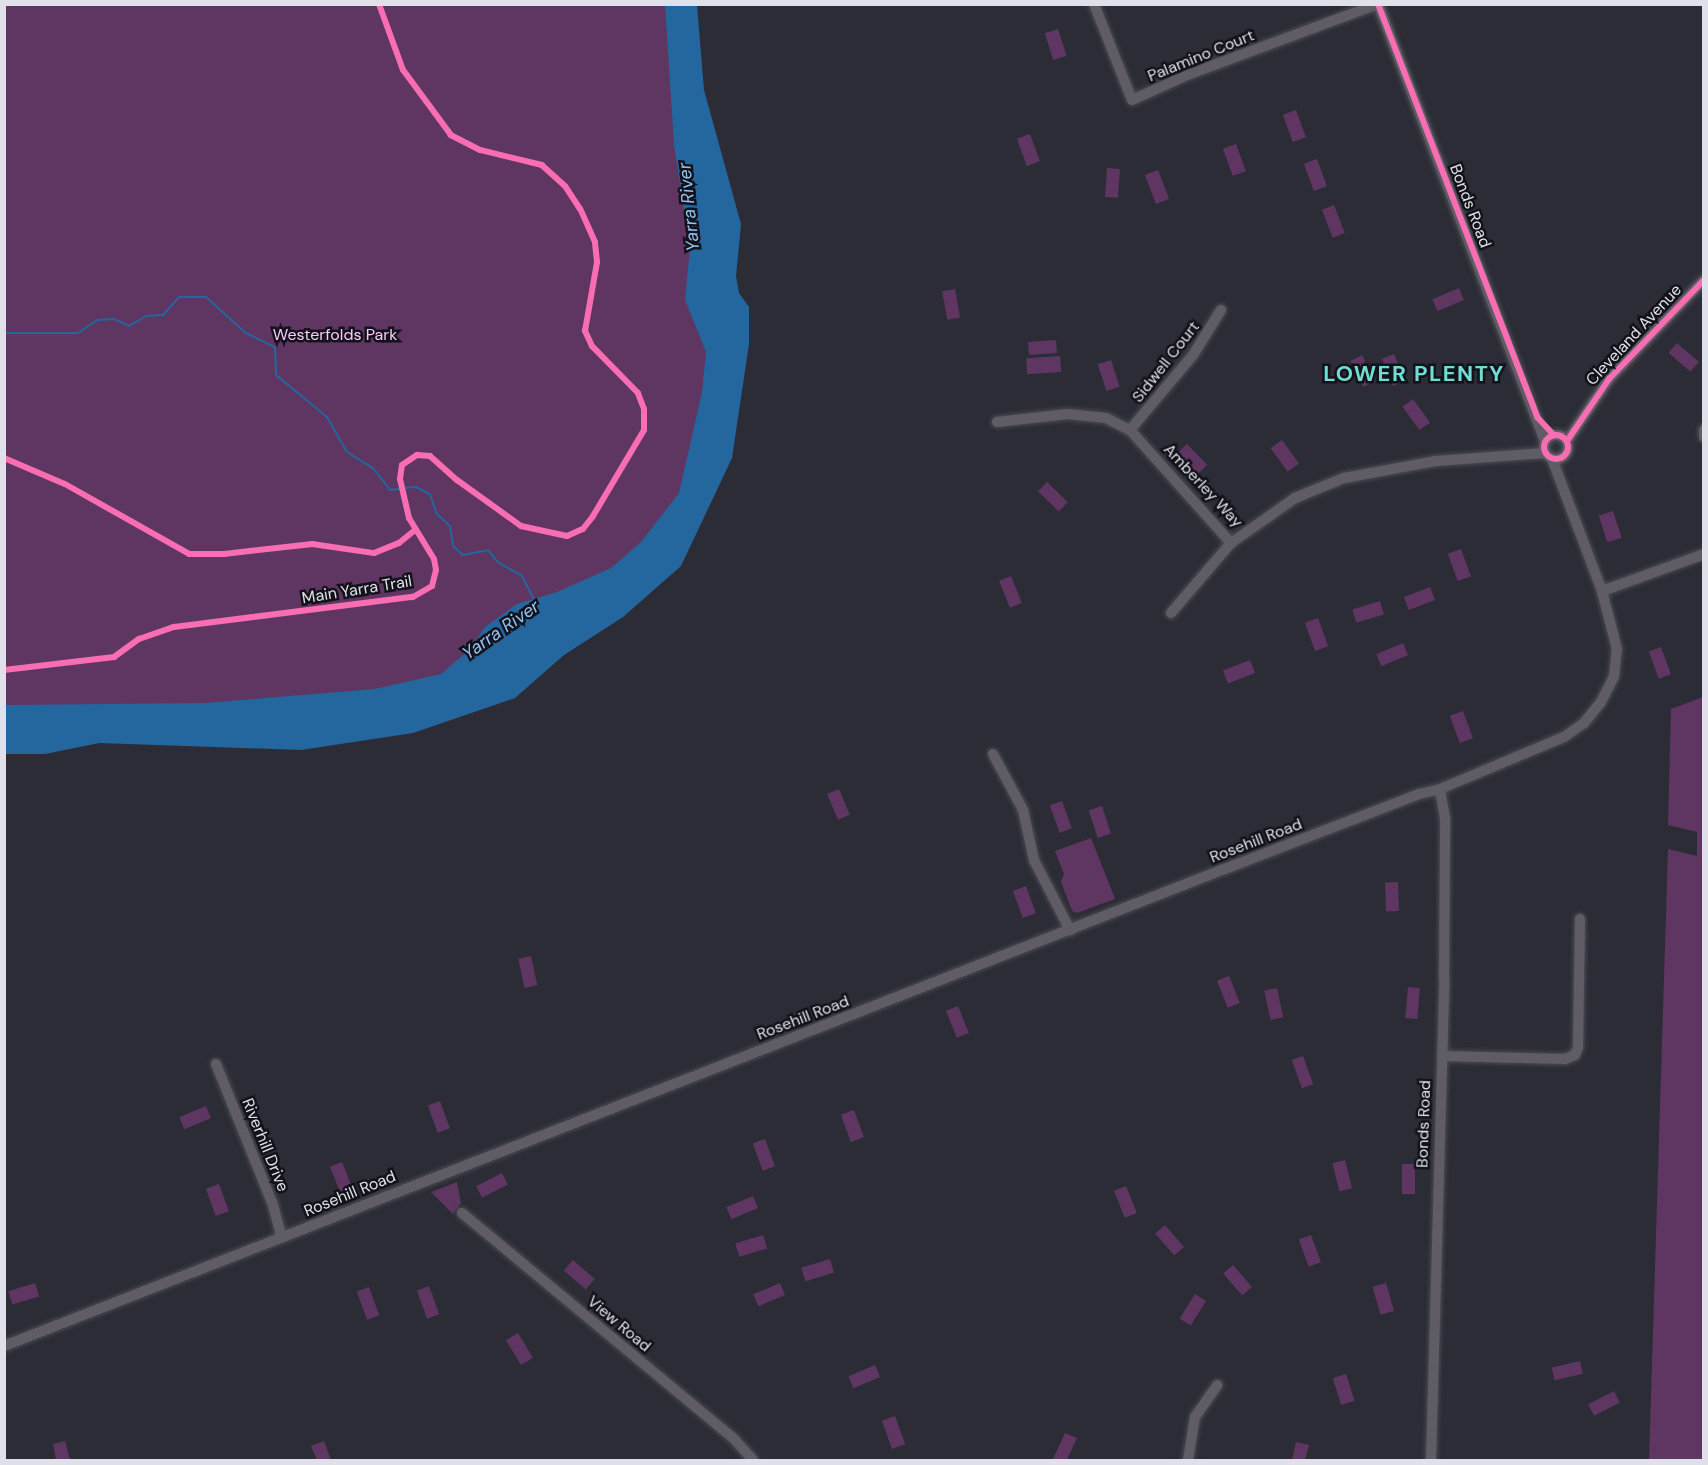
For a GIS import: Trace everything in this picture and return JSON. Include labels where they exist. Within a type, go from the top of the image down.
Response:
[{"type":"street","name":"Palamino Court","points":[[1094,4],[1132,100],[1187,75],[1378,4]]},
{"type":"street","name":"Bonds Road","points":[[1378,4],[1537,417],[1553,446],[1564,486],[1602,591],[1617,649],[1614,676],[1601,702]]},
{"type":"street","name":"Cleveland Avenue","points":[[1553,446],[1609,379],[1704,280]]},
{"type":"street","name":"Sidwell Court","points":[[1130,430],[1193,355],[1221,310]]},
{"type":"street","name":"Amberley Way","points":[[997,422],[1068,414],[1106,418],[1130,430],[1231,543],[1294,498],[1344,478],[1436,461],[1525,452],[1553,446]]},
{"type":"street","points":[[1704,430],[1704,437]]},
{"type":"street","points":[[1171,613],[1231,543]]},
{"type":"street","points":[[1602,591],[1704,554]]},
{"type":"street","name":"Rosehill Road","points":[[4,1346],[1419,794],[1440,789],[1564,737],[1584,723],[1601,702]]},
{"type":"street","points":[[993,754],[1023,810],[1034,860],[1070,930]]},
{"type":"street","name":"Bonds Road","points":[[1431,1461],[1442,1056],[1445,818],[1440,789]]},
{"type":"street","points":[[1442,1056],[1565,1059],[1575,1055],[1578,1047],[1580,920]]},
{"type":"street","name":"Riverhill Drive","points":[[216,1064],[273,1205],[282,1238]]},
{"type":"street","name":"View Road","points":[[462,1213],[735,1440],[753,1461]]},
{"type":"street","points":[[1188,1461],[1195,1417],[1217,1385]]},
{"type":"green space","name":"Westerfolds Park","points":[[5,5],[670,5],[716,341],[707,444],[661,539],[454,681],[340,709],[5,711]]},
{"type":"green space","points":[[1058,29],[1067,56],[1053,60],[1045,33]]},
{"type":"green space","points":[[1296,110],[1306,137],[1293,142],[1283,115]]},
{"type":"green space","points":[[1030,134],[1040,161],[1027,166],[1017,139]]},
{"type":"green space","points":[[1236,144],[1246,171],[1233,176],[1223,149]]},
{"type":"green space","points":[[1317,159],[1327,186],[1314,191],[1304,164]]},
{"type":"green space","points":[[1107,168],[1120,169],[1118,198],[1105,197]]},
{"type":"green space","points":[[1158,170],[1169,199],[1156,204],[1145,175]]},
{"type":"green space","points":[[1334,205],[1345,233],[1333,238],[1322,210]]},
{"type":"green space","points":[[1459,288],[1464,300],[1437,311],[1432,299]]},
{"type":"green space","points":[[955,289],[960,318],[947,320],[942,291]]},
{"type":"green space","points":[[1056,340],[1057,353],[1029,355],[1028,342]]},
{"type":"green space","points":[[1677,343],[1699,362],[1690,372],[1668,353]]},
{"type":"green space","points":[[1394,354],[1405,381],[1393,386],[1382,359]]},
{"type":"green space","points":[[1362,355],[1375,381],[1364,387],[1350,361]]},
{"type":"green space","points":[[1060,356],[1061,372],[1027,374],[1026,358]]},
{"type":"green space","points":[[1111,360],[1120,387],[1106,391],[1098,364]]},
{"type":"green space","points":[[1413,399],[1430,422],[1420,430],[1402,407]]},
{"type":"green space","points":[[1282,440],[1299,463],[1288,472],[1271,448]]},
{"type":"green space","points":[[1187,444],[1207,465],[1198,474],[1178,453]]},
{"type":"green space","points":[[1047,482],[1068,502],[1059,511],[1038,491]]},
{"type":"green space","points":[[1613,511],[1622,538],[1607,542],[1599,516]]},
{"type":"green space","points":[[1461,549],[1471,576],[1458,581],[1448,554]]},
{"type":"green space","points":[[1011,576],[1022,603],[1010,608],[999,581]]},
{"type":"green space","points":[[1430,587],[1435,600],[1409,610],[1404,597]]},
{"type":"green space","points":[[1380,601],[1384,614],[1356,623],[1352,609]]},
{"type":"green space","points":[[1318,618],[1328,646],[1315,651],[1305,623]]},
{"type":"green space","points":[[1403,643],[1408,655],[1381,666],[1376,654]]},
{"type":"green space","points":[[1661,647],[1671,674],[1659,679],[1649,651]]},
{"type":"green space","points":[[1250,660],[1255,673],[1228,683],[1223,670]]},
{"type":"green space","points":[[1703,697],[1703,1460],[1649,1460],[1668,849],[1697,856],[1697,832],[1668,825],[1671,709]]},
{"type":"green space","points":[[1463,711],[1473,738],[1460,743],[1450,716]]},
{"type":"green space","points":[[839,789],[850,815],[838,820],[827,794]]},
{"type":"green space","points":[[1062,801],[1072,828],[1060,833],[1050,805]]},
{"type":"green space","points":[[1102,806],[1111,834],[1098,838],[1089,810]]},
{"type":"green space","points":[[1091,838],[1115,899],[1077,913],[1072,911],[1061,882],[1064,874],[1055,851]]},
{"type":"green space","points":[[1385,882],[1398,882],[1399,911],[1386,911]]},
{"type":"green space","points":[[1026,886],[1036,913],[1023,918],[1013,891]]},
{"type":"green space","points":[[531,956],[537,985],[525,988],[518,959]]},
{"type":"green space","points":[[1229,976],[1240,1003],[1228,1008],[1217,981]]},
{"type":"green space","points":[[1408,987],[1420,988],[1417,1019],[1405,1018]]},
{"type":"green space","points":[[1277,988],[1283,1017],[1271,1020],[1264,991]]},
{"type":"green space","points":[[958,1006],[969,1033],[957,1038],[946,1011]]},
{"type":"green space","points":[[1303,1056],[1313,1084],[1302,1088],[1292,1060]]},
{"type":"green space","points":[[440,1101],[450,1128],[438,1133],[428,1105]]},
{"type":"green space","points":[[206,1106],[211,1118],[184,1129],[179,1117]]},
{"type":"green space","points":[[854,1110],[864,1137],[851,1142],[841,1115]]},
{"type":"green space","points":[[765,1139],[775,1166],[763,1171],[753,1143]]},
{"type":"green space","points":[[1345,1160],[1352,1188],[1339,1191],[1332,1163]]},
{"type":"green space","points":[[342,1162],[353,1189],[341,1194],[330,1167]]},
{"type":"green space","points":[[1402,1164],[1415,1164],[1415,1194],[1402,1194]]},
{"type":"green space","points":[[502,1173],[508,1185],[482,1198],[476,1186]]},
{"type":"green space","points":[[457,1182],[461,1203],[453,1214],[431,1192]]},
{"type":"green space","points":[[219,1184],[229,1211],[216,1216],[206,1189]]},
{"type":"green space","points":[[1126,1186],[1137,1213],[1125,1218],[1114,1191]]},
{"type":"green space","points":[[753,1196],[758,1208],[731,1219],[726,1207]]},
{"type":"green space","points":[[1165,1225],[1184,1247],[1174,1255],[1155,1234]]},
{"type":"green space","points":[[763,1235],[767,1248],[739,1257],[735,1243]]},
{"type":"green space","points":[[1311,1235],[1321,1262],[1309,1267],[1299,1239]]},
{"type":"green space","points":[[830,1259],[834,1272],[805,1281],[801,1268]]},
{"type":"green space","points":[[573,1260],[595,1279],[586,1290],[564,1271]]},
{"type":"green space","points":[[1233,1265],[1252,1287],[1242,1295],[1223,1274]]},
{"type":"green space","points":[[35,1283],[39,1296],[12,1305],[8,1291]]},
{"type":"green space","points":[[780,1283],[785,1295],[758,1306],[753,1294]]},
{"type":"green space","points":[[1386,1283],[1394,1311],[1381,1315],[1373,1287]]},
{"type":"green space","points":[[429,1286],[439,1314],[427,1319],[417,1290]]},
{"type":"green space","points":[[369,1287],[379,1315],[367,1320],[357,1291]]},
{"type":"green space","points":[[1195,1294],[1206,1301],[1191,1325],[1180,1319]]},
{"type":"green space","points":[[518,1333],[533,1358],[521,1365],[506,1340]]},
{"type":"green space","points":[[1580,1361],[1583,1374],[1555,1380],[1552,1368]]},
{"type":"green space","points":[[875,1365],[880,1377],[853,1388],[848,1376]]},
{"type":"green space","points":[[1346,1374],[1355,1401],[1341,1405],[1333,1378]]},
{"type":"green space","points":[[1614,1391],[1620,1403],[1594,1416],[1588,1404]]},
{"type":"green space","points":[[895,1416],[905,1444],[892,1449],[882,1421]]},
{"type":"green space","points":[[1065,1433],[1077,1438],[1067,1460],[1053,1459]]},
{"type":"green space","points":[[65,1441],[70,1460],[56,1460],[53,1444]]},
{"type":"green space","points":[[324,1441],[331,1460],[317,1460],[311,1446]]},
{"type":"green space","points":[[1296,1442],[1309,1445],[1305,1460],[1292,1460]]},
{"type":"water","name":"Yarra River","points":[[665,5],[697,5],[704,90],[741,224],[736,276],[739,293],[749,307],[749,344],[732,458],[681,566],[623,617],[564,655],[515,698],[413,733],[301,750],[99,743],[45,754],[5,754],[5,705],[205,703],[375,689],[441,674],[468,651],[485,627],[517,604],[557,592],[611,568],[641,542],[679,493],[702,392],[706,352],[685,300],[690,247],[674,145]]},
{"type":"waterway","name":"Yarra River","points":[[4,333],[78,333],[97,320],[114,319],[129,326],[146,316],[163,315],[179,297],[206,297],[246,333],[275,347],[276,375],[327,417],[347,452],[373,468],[390,490],[416,487],[430,494],[436,513],[450,526],[453,546],[463,555],[488,550],[499,563],[522,576],[535,602]]},
{"type":"cycle path","name":"Main Yarra Trail","points":[[4,670],[114,657],[139,639],[174,627],[413,597],[432,586],[436,570],[434,559],[409,518],[400,479],[402,465],[417,455],[430,456],[457,480],[521,526],[567,536],[583,529],[593,516],[644,430],[644,409],[638,393],[592,346],[585,331],[597,262],[595,242],[580,209],[565,186],[542,165],[480,150],[451,135],[403,70],[379,4]]},
{"type":"cycle path","points":[[1378,4],[1537,417],[1554,435]]},
{"type":"cycle path","points":[[1567,441],[1609,379],[1704,280]]},
{"type":"cycle path","points":[[1556,435],[1565,438],[1568,447],[1565,456],[1556,459],[1547,456],[1544,447],[1547,438],[1556,435]]},
{"type":"cycle path","points":[[4,458],[65,484],[189,554],[224,554],[312,544],[374,553],[399,543],[414,531]]},
{"type":"district","name":"LOWER PLENTY","points":[[1414,374]]}]
